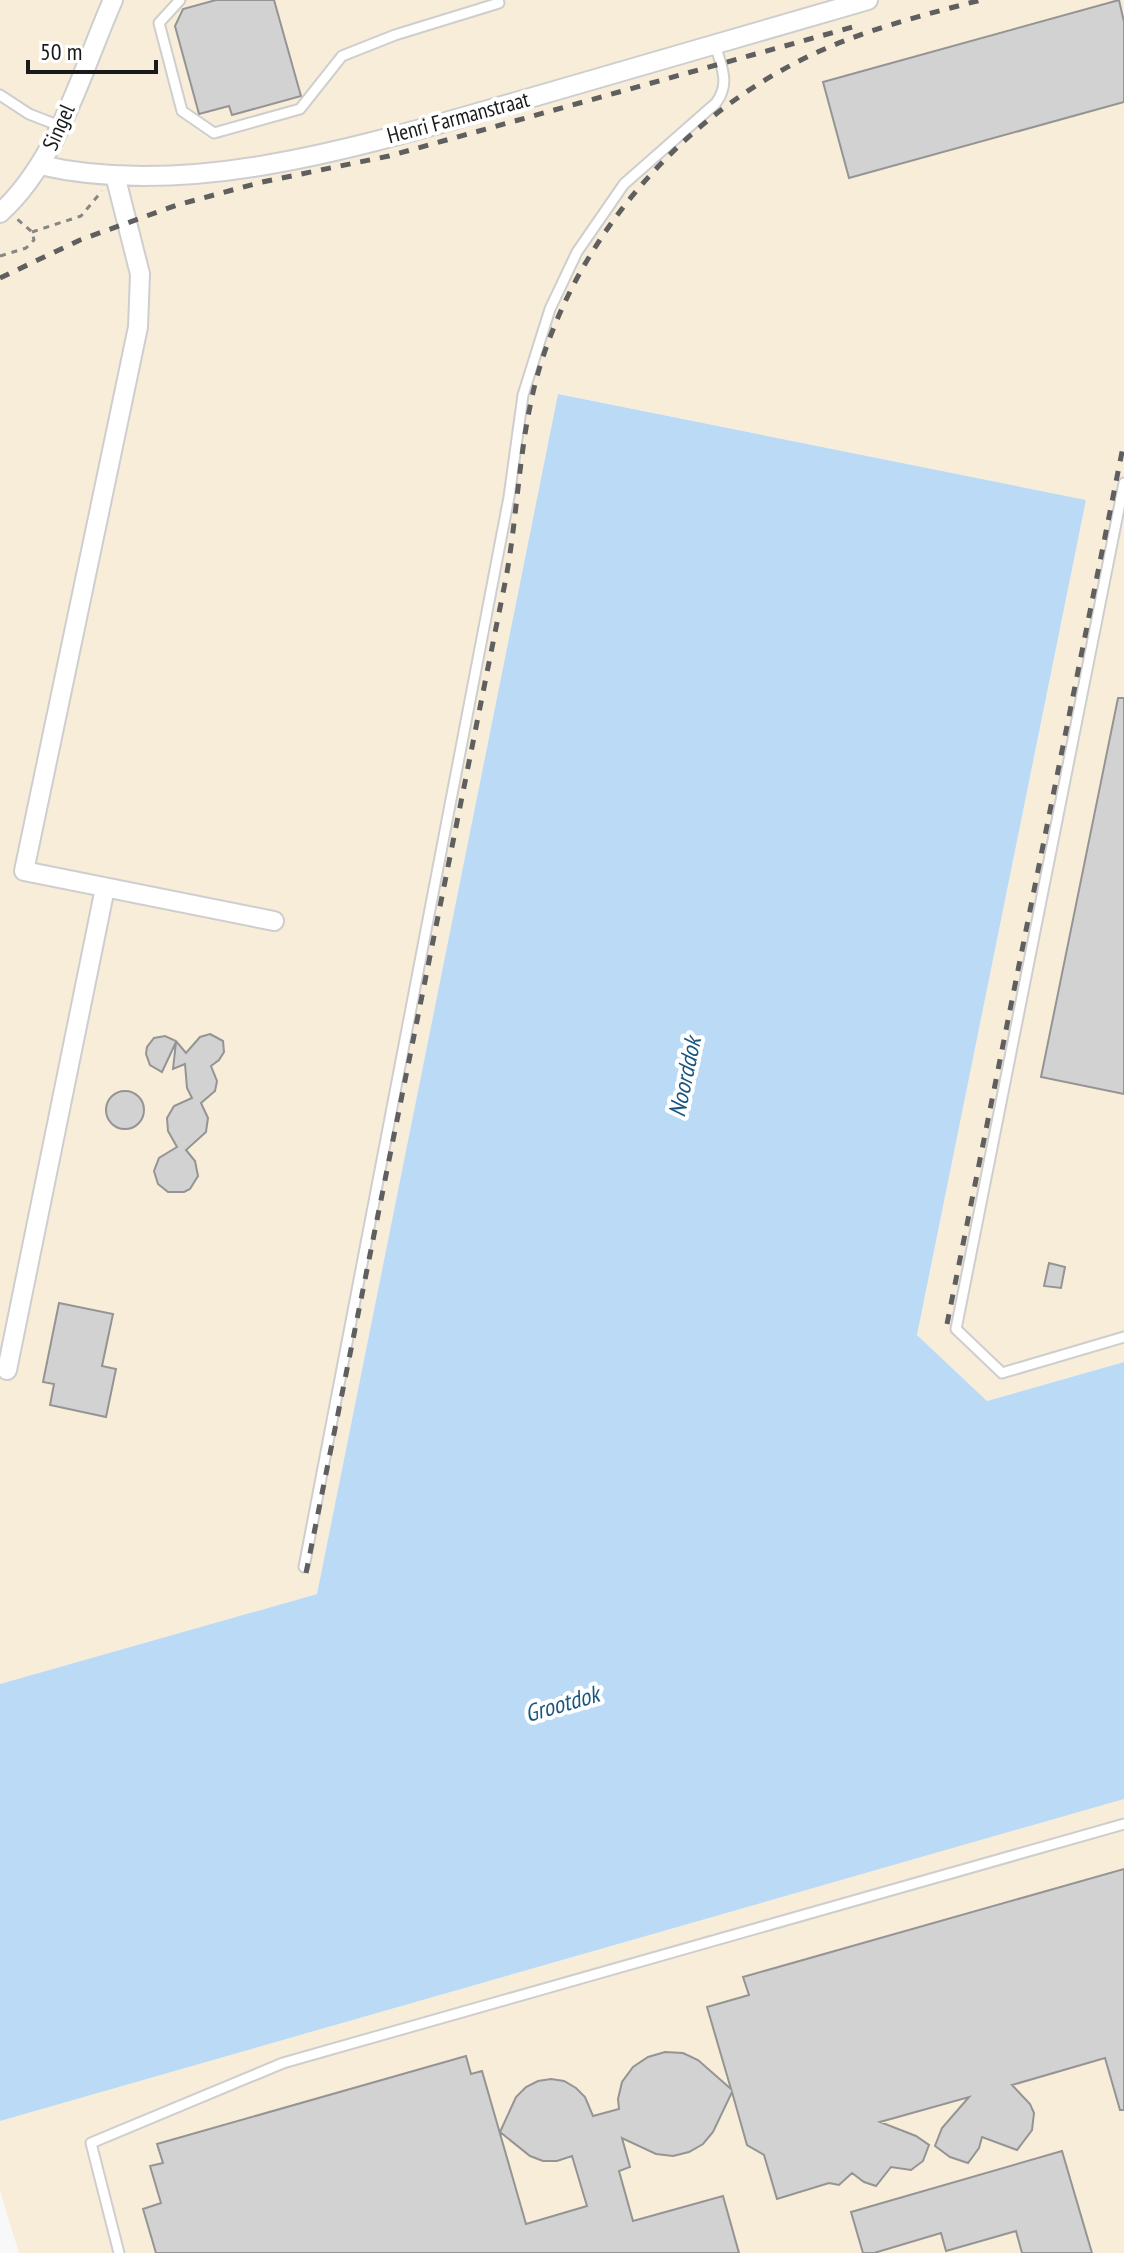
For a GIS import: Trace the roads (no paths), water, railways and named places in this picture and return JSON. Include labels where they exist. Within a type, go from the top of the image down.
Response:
[{"type":"street","name":"Singel","points":[[3,210],[25,188],[40,165],[60,126],[113,0]]},
{"type":"street","name":"Henri Farmanstraat","points":[[40,165],[115,175],[221,172],[329,152],[868,0]]},
{"type":"street","points":[[115,175],[140,274],[138,327],[24,871],[274,921]]},
{"type":"street","points":[[7,1370],[105,888]]},
{"type":"lane","points":[[180,0],[159,23],[182,111],[214,133],[300,109],[342,56],[395,35],[499,3],[498,0]]},
{"type":"lane","points":[[304,1567],[509,497],[523,395],[550,309],[577,252],[624,184],[716,103],[724,92],[725,80],[715,44]]},
{"type":"lane","points":[[0,95],[29,114],[60,126]]},
{"type":"lane","points":[[1124,483],[956,1329],[1002,1373],[1124,1337]]},
{"type":"lane","points":[[119,2253],[91,2143],[283,2063],[1124,1824]]},
{"type":"water","points":[[558,394],[1086,500],[917,1335],[987,1401],[1124,1362],[1124,1799],[0,2121],[0,1684],[317,1594]]},
{"type":"railway","points":[[306,1573],[506,578],[528,416],[541,363],[560,313],[584,265],[614,220],[648,178],[685,140],[727,106],[772,76],[839,43],[899,22],[981,0]]},
{"type":"railway","points":[[0,278],[80,240],[177,205],[262,182],[389,156],[860,25]]},
{"type":"railway","points":[[947,1324],[1124,442]]},
{"type":"water label","name":"Noorddok","points":[[685,1077]]},
{"type":"water label","name":"Grootdok","points":[[562,1704]]}]
